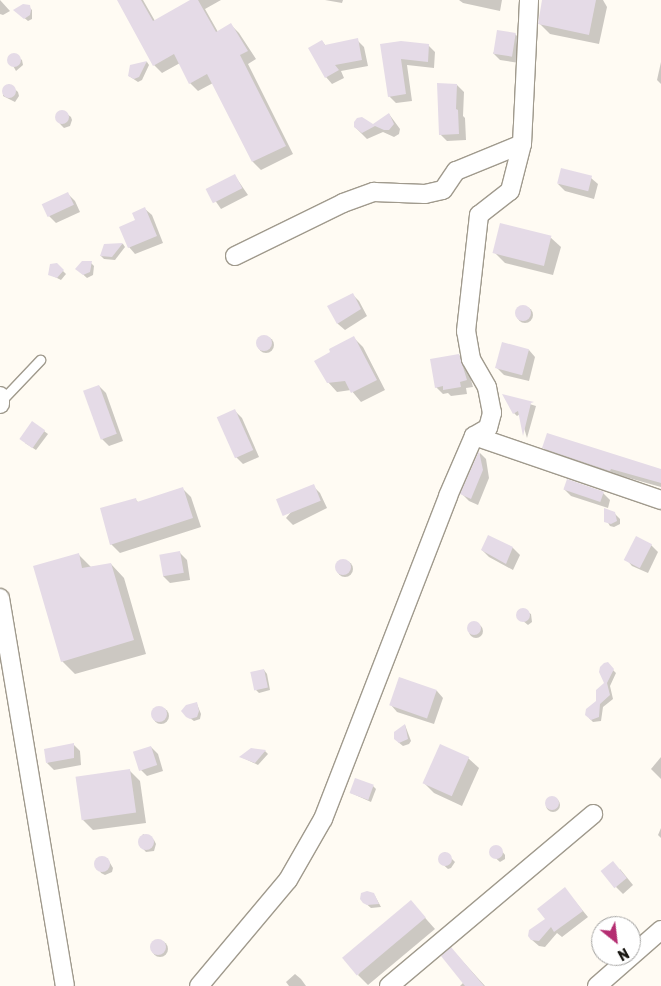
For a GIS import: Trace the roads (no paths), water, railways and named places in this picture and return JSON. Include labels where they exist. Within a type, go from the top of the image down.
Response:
[{"type":"street","points":[[199,986],[288,880],[323,819],[474,436],[488,428],[492,413],[487,387],[471,359],[466,331],[479,215],[510,191],[522,144],[529,0]]},
{"type":"street","points":[[235,256],[343,203],[374,192],[425,194],[443,190],[456,171],[522,144]]},
{"type":"street","points":[[474,436],[661,500]]},
{"type":"street","points":[[0,598],[6,649],[65,986]]},
{"type":"street","points":[[389,986],[593,814]]},
{"type":"street","points":[[597,986],[661,930]]},
{"type":"lane","points":[[0,400],[40,360]]}]
